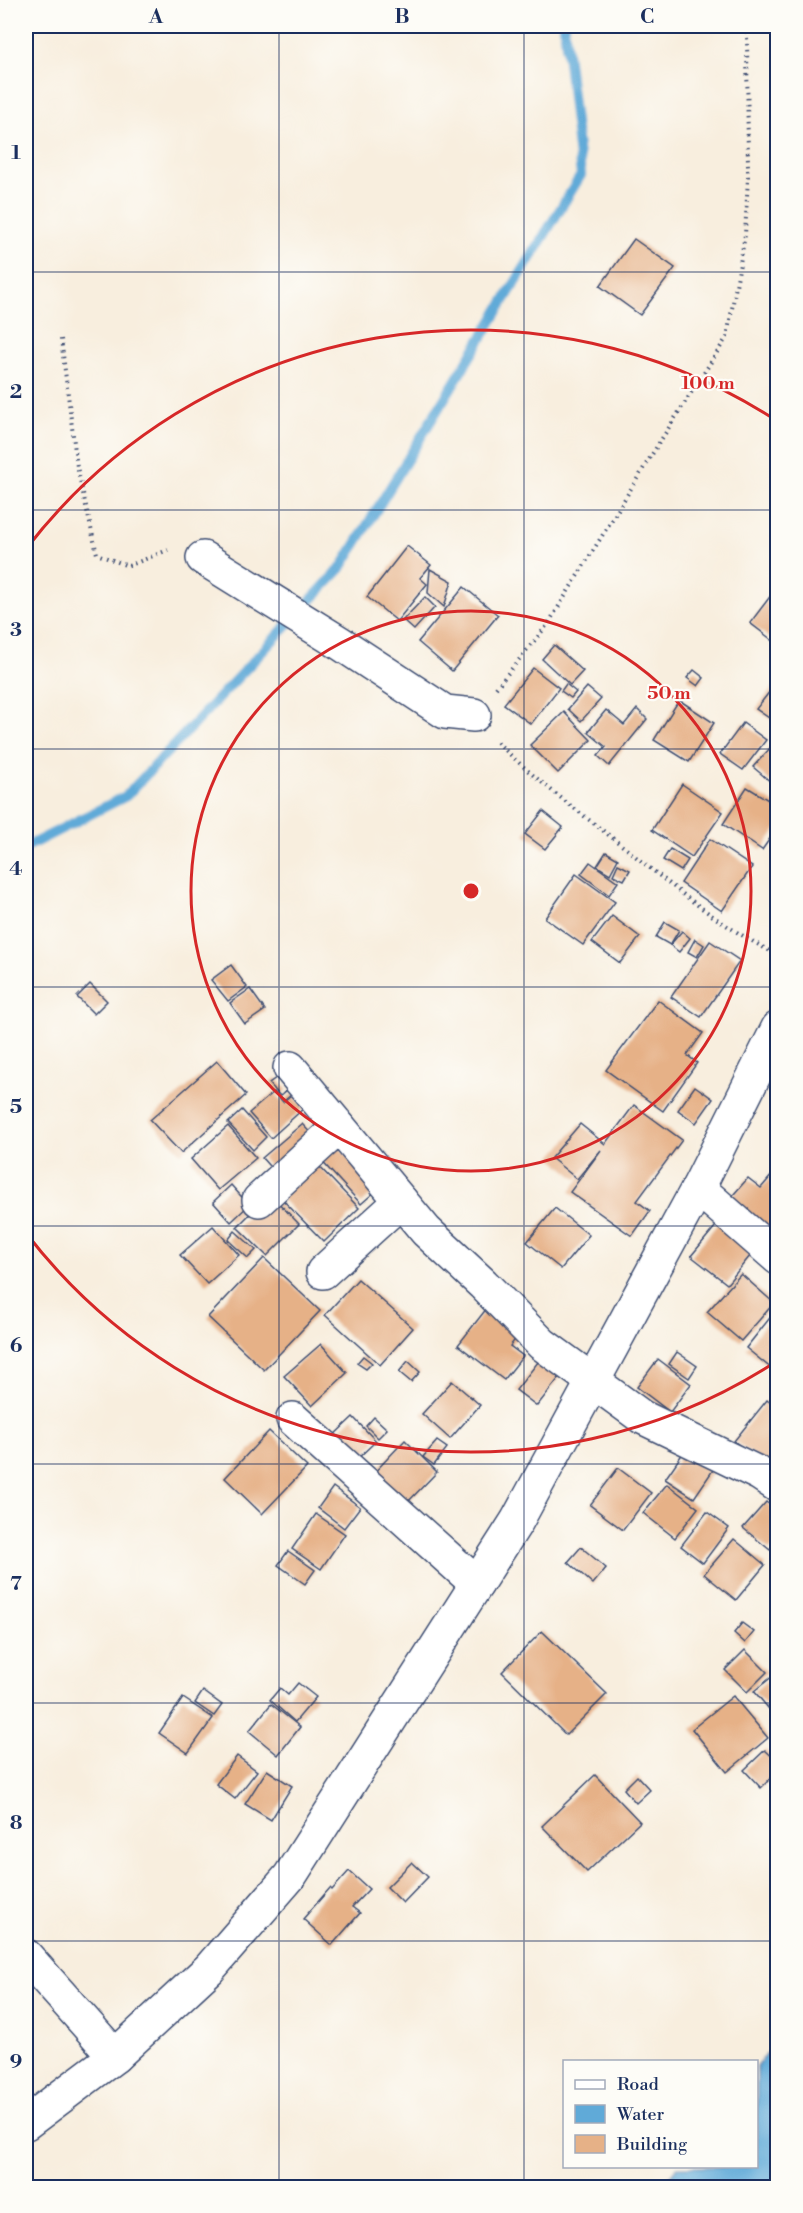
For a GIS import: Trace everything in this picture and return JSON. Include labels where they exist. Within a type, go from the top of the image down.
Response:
[{"type":"street","points":[[203,558],[321,630],[445,712],[474,715]]},
{"type":"street","points":[[26,2123],[115,2056],[209,1969],[290,1876],[518,1521],[698,1188],[777,1028]]},
{"type":"street","points":[[290,1068],[426,1231],[483,1284],[542,1344],[642,1417],[760,1474],[777,1486]]},
{"type":"street","points":[[258,1200],[339,1127]]},
{"type":"street","points":[[698,1188],[777,1258]]},
{"type":"street","points":[[323,1272],[401,1201]]},
{"type":"street","points":[[292,1419],[477,1584]]},
{"type":"street","points":[[26,1956],[115,2056]]},
{"type":"path","points":[[747,26],[746,235],[727,337],[548,624],[474,715],[520,765],[673,888],[755,944],[777,955]]},
{"type":"path","points":[[61,339],[77,466],[98,554],[128,566],[179,545],[203,558]]},
{"type":"water","points":[[777,2040],[777,2187],[661,2187],[676,2168],[758,2168],[758,2065]]},
{"type":"building","points":[[634,239],[675,268],[640,315],[600,286]]},
{"type":"building","points":[[407,546],[431,565],[420,578],[427,584],[397,621],[367,597]]},
{"type":"building","points":[[430,569],[452,581],[444,607],[428,593]]},
{"type":"building","points":[[464,587],[498,615],[452,671],[418,642]]},
{"type":"building","points":[[775,590],[778,592],[778,640],[776,643],[750,623]]},
{"type":"building","points":[[425,597],[435,607],[414,630],[403,620]]},
{"type":"building","points":[[554,645],[583,671],[570,685],[542,659]]},
{"type":"building","points":[[533,668],[559,688],[531,724],[504,704]]},
{"type":"building","points":[[694,670],[704,678],[698,686],[687,678]]},
{"type":"building","points":[[778,681],[778,724],[756,709]]},
{"type":"building","points":[[566,684],[576,692],[571,698],[561,691]]},
{"type":"building","points":[[587,687],[601,699],[581,721],[568,709]]},
{"type":"building","points":[[679,700],[714,723],[689,762],[654,740]]},
{"type":"building","points":[[637,709],[647,719],[609,766],[598,756],[606,747],[588,732],[606,710],[624,725]]},
{"type":"building","points":[[564,712],[591,740],[558,773],[530,745]]},
{"type":"building","points":[[743,723],[766,740],[743,770],[720,754]]},
{"type":"building","points":[[772,746],[778,751],[778,788],[753,767]]},
{"type":"building","points":[[682,784],[723,812],[692,857],[652,830]]},
{"type":"building","points":[[747,787],[778,806],[778,827],[762,850],[723,824]]},
{"type":"building","points":[[543,811],[563,827],[545,849],[525,834]]},
{"type":"building","points":[[710,839],[752,867],[722,911],[681,883]]},
{"type":"building","points":[[670,849],[688,860],[681,871],[663,860]]},
{"type":"building","points":[[606,852],[618,859],[610,874],[597,866]]},
{"type":"building","points":[[590,862],[618,882],[609,895],[581,874]]},
{"type":"building","points":[[618,864],[630,870],[624,880],[613,875]]},
{"type":"building","points":[[576,874],[615,902],[583,945],[545,918]]},
{"type":"building","points":[[612,916],[640,937],[620,963],[592,942]]},
{"type":"building","points":[[665,922],[679,930],[670,945],[656,937]]},
{"type":"building","points":[[682,931],[690,938],[679,952],[670,945]]},
{"type":"building","points":[[695,939],[704,945],[697,957],[688,952]]},
{"type":"building","points":[[710,941],[740,961],[701,1017],[671,997]]},
{"type":"building","points":[[231,965],[247,987],[228,1001],[211,980]]},
{"type":"building","points":[[90,984],[107,1001],[94,1014],[77,997]]},
{"type":"building","points":[[250,989],[265,1010],[245,1024],[230,1003]]},
{"type":"building","points":[[658,1000],[703,1033],[687,1055],[697,1063],[663,1111],[606,1070]]},
{"type":"building","points":[[217,1061],[246,1095],[181,1153],[150,1120]]},
{"type":"building","points":[[276,1078],[287,1090],[280,1096],[269,1083]]},
{"type":"building","points":[[695,1086],[713,1099],[696,1123],[678,1110]]},
{"type":"building","points":[[274,1092],[283,1102],[292,1094],[304,1108],[271,1138],[249,1113]]},
{"type":"building","points":[[634,1105],[682,1140],[637,1201],[650,1211],[632,1236],[570,1192],[601,1150],[577,1179],[551,1158],[580,1124],[605,1144]]},
{"type":"building","points":[[242,1110],[266,1137],[253,1150],[228,1123]]},
{"type":"building","points":[[302,1124],[317,1140],[276,1174],[262,1158]]},
{"type":"building","points":[[228,1126],[256,1158],[218,1190],[191,1159]]},
{"type":"building","points":[[333,1141],[378,1189],[361,1204],[317,1156]]},
{"type":"building","points":[[314,1161],[359,1208],[324,1242],[278,1195]]},
{"type":"building","points":[[773,1174],[778,1177],[778,1223],[768,1235],[727,1202],[748,1178],[761,1188]]},
{"type":"building","points":[[231,1185],[249,1205],[231,1222],[213,1202]]},
{"type":"building","points":[[270,1194],[299,1224],[267,1256],[237,1227]]},
{"type":"building","points":[[555,1208],[589,1235],[561,1269],[527,1242]]},
{"type":"building","points":[[720,1221],[755,1250],[727,1284],[691,1256]]},
{"type":"building","points":[[213,1226],[239,1255],[207,1284],[180,1255]]},
{"type":"building","points":[[235,1231],[256,1250],[248,1258],[228,1240]]},
{"type":"building","points":[[264,1258],[320,1311],[264,1370],[208,1317]]},
{"type":"building","points":[[741,1274],[774,1303],[741,1341],[707,1312]]},
{"type":"building","points":[[358,1279],[413,1328],[380,1365],[325,1315]]},
{"type":"building","points":[[487,1308],[520,1333],[510,1346],[523,1356],[504,1380],[458,1345]]},
{"type":"building","points":[[773,1314],[778,1317],[778,1374],[746,1348]]},
{"type":"building","points":[[321,1344],[347,1373],[312,1406],[284,1376]]},
{"type":"building","points":[[677,1352],[697,1366],[689,1378],[669,1364]]},
{"type":"building","points":[[363,1356],[372,1363],[366,1369],[357,1363]]},
{"type":"building","points":[[542,1357],[563,1373],[537,1406],[516,1390]]},
{"type":"building","points":[[658,1359],[691,1384],[670,1412],[637,1387]]},
{"type":"building","points":[[408,1361],[420,1372],[411,1382],[399,1372]]},
{"type":"building","points":[[452,1381],[480,1405],[450,1439],[422,1414]]},
{"type":"building","points":[[767,1400],[778,1409],[778,1475],[734,1441]]},
{"type":"building","points":[[353,1417],[376,1441],[355,1461],[332,1437]]},
{"type":"building","points":[[374,1417],[387,1429],[378,1438],[366,1426]]},
{"type":"building","points":[[269,1431],[307,1467],[262,1514],[225,1478]]},
{"type":"building","points":[[405,1440],[437,1472],[402,1508],[370,1477]]},
{"type":"building","points":[[437,1441],[447,1448],[434,1465],[423,1457]]},
{"type":"building","points":[[685,1450],[713,1470],[694,1498],[665,1479]]},
{"type":"building","points":[[618,1468],[651,1493],[623,1530],[590,1505]]},
{"type":"building","points":[[667,1484],[698,1508],[675,1538],[643,1513]]},
{"type":"building","points":[[333,1487],[360,1507],[344,1528],[318,1508]]},
{"type":"building","points":[[766,1502],[778,1511],[778,1540],[770,1550],[743,1528]]},
{"type":"building","points":[[707,1512],[729,1528],[703,1563],[681,1546]]},
{"type":"building","points":[[316,1514],[345,1534],[321,1569],[292,1549]]},
{"type":"building","points":[[734,1539],[765,1565],[736,1600],[704,1574]]},
{"type":"building","points":[[581,1547],[606,1568],[593,1584],[568,1562]]},
{"type":"building","points":[[288,1551],[315,1570],[305,1584],[278,1565]]},
{"type":"building","points":[[742,1623],[754,1632],[745,1643],[734,1633]]},
{"type":"building","points":[[542,1631],[607,1694],[566,1735],[502,1672]]},
{"type":"building","points":[[745,1650],[767,1672],[747,1692],[725,1670]]},
{"type":"building","points":[[778,1672],[778,1720],[754,1691]]},
{"type":"building","points":[[298,1683],[316,1697],[295,1722],[270,1700],[280,1688],[288,1695]]},
{"type":"building","points":[[203,1691],[222,1705],[214,1716],[195,1703]]},
{"type":"building","points":[[733,1696],[768,1738],[727,1772],[692,1729]]},
{"type":"building","points":[[183,1698],[213,1718],[188,1753],[159,1733]]},
{"type":"building","points":[[271,1704],[300,1727],[278,1755],[249,1731]]},
{"type":"building","points":[[765,1750],[778,1762],[778,1771],[761,1788],[744,1770]]},
{"type":"building","points":[[237,1756],[257,1771],[235,1799],[216,1784]]},
{"type":"building","points":[[267,1770],[292,1786],[271,1820],[245,1804]]},
{"type":"building","points":[[595,1775],[640,1822],[587,1872],[542,1826]]},
{"type":"building","points":[[637,1776],[650,1790],[636,1803],[624,1789]]},
{"type":"building","points":[[412,1862],[428,1877],[403,1903],[387,1887]]},
{"type":"building","points":[[349,1871],[369,1889],[352,1907],[360,1913],[332,1945],[303,1919],[330,1888],[332,1890]]},
{"type":"waterway","points":[[26,847],[126,796],[341,568],[581,175],[564,26]]}]
